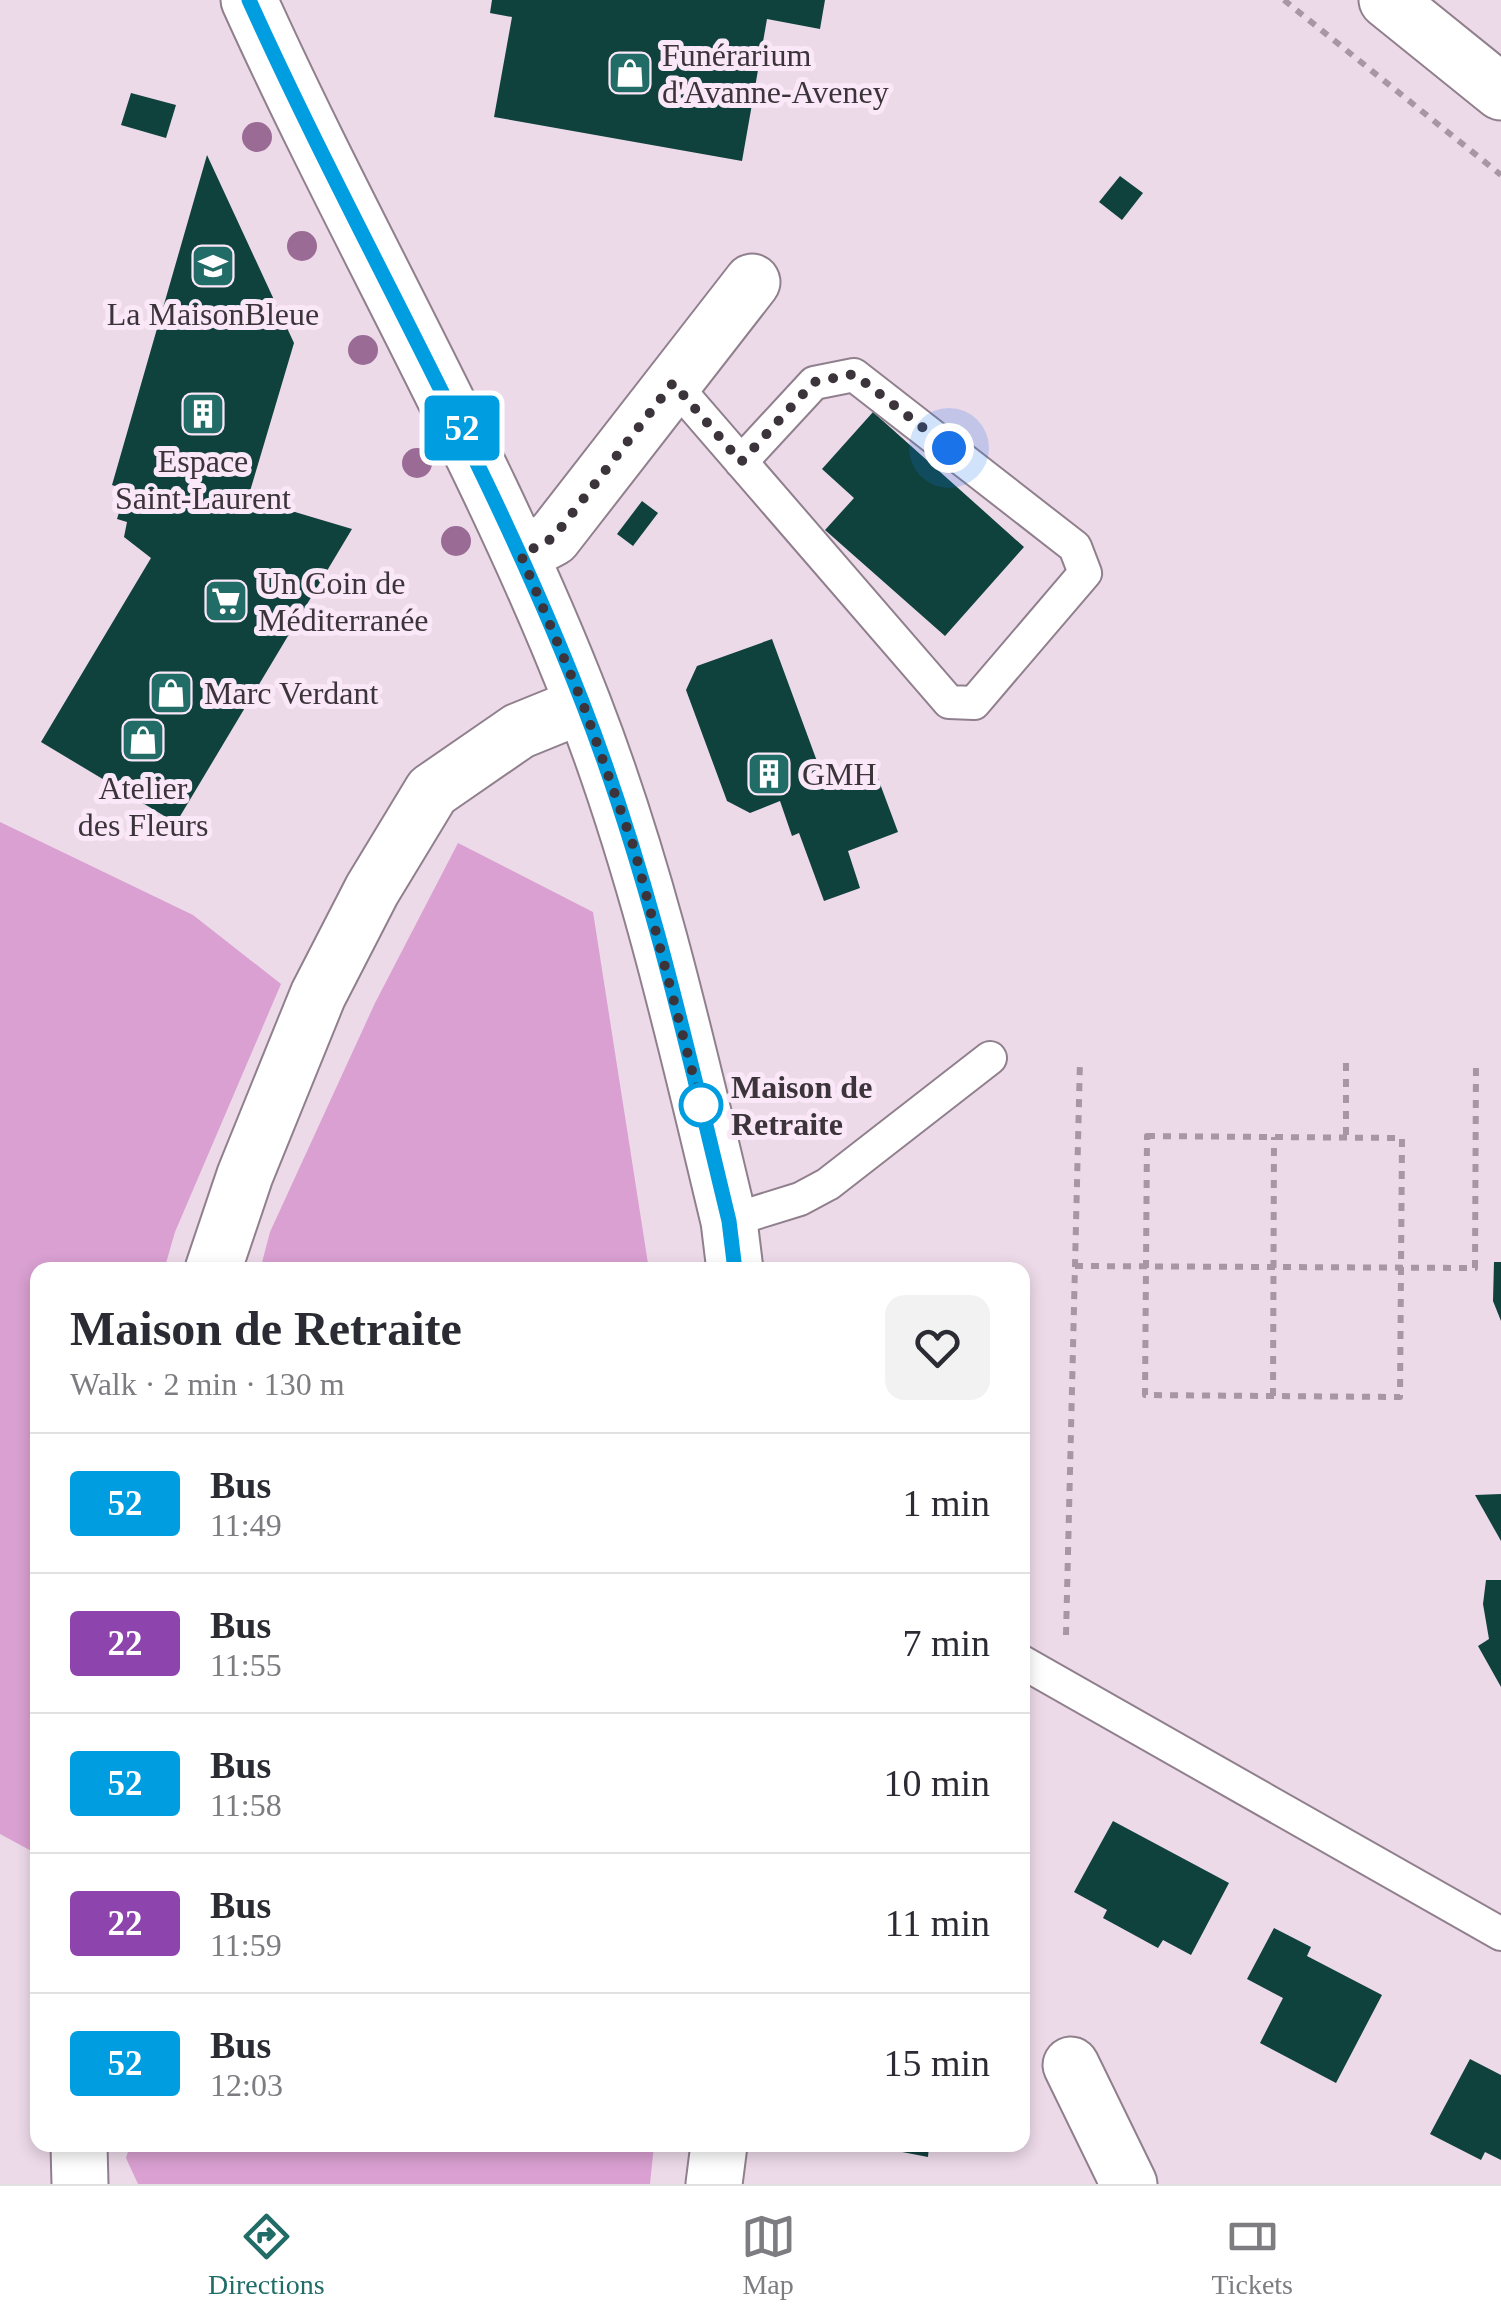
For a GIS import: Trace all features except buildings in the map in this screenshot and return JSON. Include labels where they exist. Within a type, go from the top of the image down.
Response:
[{"type":"street","points":[[249,0],[474,452],[583,704],[634,848],[732,1246]]},
{"type":"street","points":[[1387,0],[1501,92]]},
{"type":"street","points":[[521,555],[553,538],[752,282]]},
{"type":"street","points":[[216,1262],[245,1174],[318,995],[372,890],[432,791],[519,731],[583,704]]},
{"type":"street","points":[[1071,2065],[1129,2184]]},
{"type":"street","points":[[78,2152],[80,2184]]},
{"type":"street","points":[[714,2184],[718,2152]]},
{"type":"lane","points":[[673,383],[741,462],[948,702],[974,703],[1084,573],[1075,547],[854,374],[814,382],[741,462]]},
{"type":"lane","points":[[732,1246],[800,1198],[828,1184],[990,1058]]},
{"type":"lane","points":[[1030,1666],[1501,1934]]},
{"type":"path","points":[[1284,0],[1501,175]]},
{"type":"path","points":[[1065,1686],[1080,1060]]},
{"type":"path","points":[[1346,1063],[1346,1138]]},
{"type":"path","points":[[1075,1266],[1476,1268],[1476,1064]]},
{"type":"path","points":[[1147,1136],[1274,1137],[1402,1138],[1400,1397],[1146,1395],[1147,1136]]},
{"type":"path","points":[[1273,1396],[1274,1137]]},
{"type":"shaded area","points":[[0,822],[193,915],[281,984],[175,1232],[166,1262],[30,1262],[30,1850],[0,1834]]},
{"type":"shaded area","points":[[458,843],[593,912],[648,1262],[262,1262],[270,1232],[375,1003]]},
{"type":"shaded area","points":[[128,2152],[653,2152],[650,2184],[138,2184],[126,2158]]},
{"type":"bus line","name":"52","points":[[249,0],[474,452],[583,704],[634,848],[685,1038],[729,1221],[734,1262]]},
{"type":"place","name":"Funérarium d'Avanne-Aveney","points":[[630,73]]},
{"type":"place","name":"La MaisonBleue","points":[[213,266]]},
{"type":"place","name":"Espace Saint-Laurent","points":[[203,414]]},
{"type":"place","name":"Un Coin de Méditerranée","points":[[226,601]]},
{"type":"place","name":"Marc Verdant","points":[[171,693]]},
{"type":"place","name":"Atelier des Fleurs","points":[[143,740]]},
{"type":"place","name":"GMH","points":[[769,774]]},
{"type":"place","name":"Maison de Retraite","points":[[701,1105]]},
{"type":"route","points":[[701,1105],[634,848],[583,704],[521,555],[553,538],[673,383],[741,462],[814,382],[854,374],[949,448]]}]
